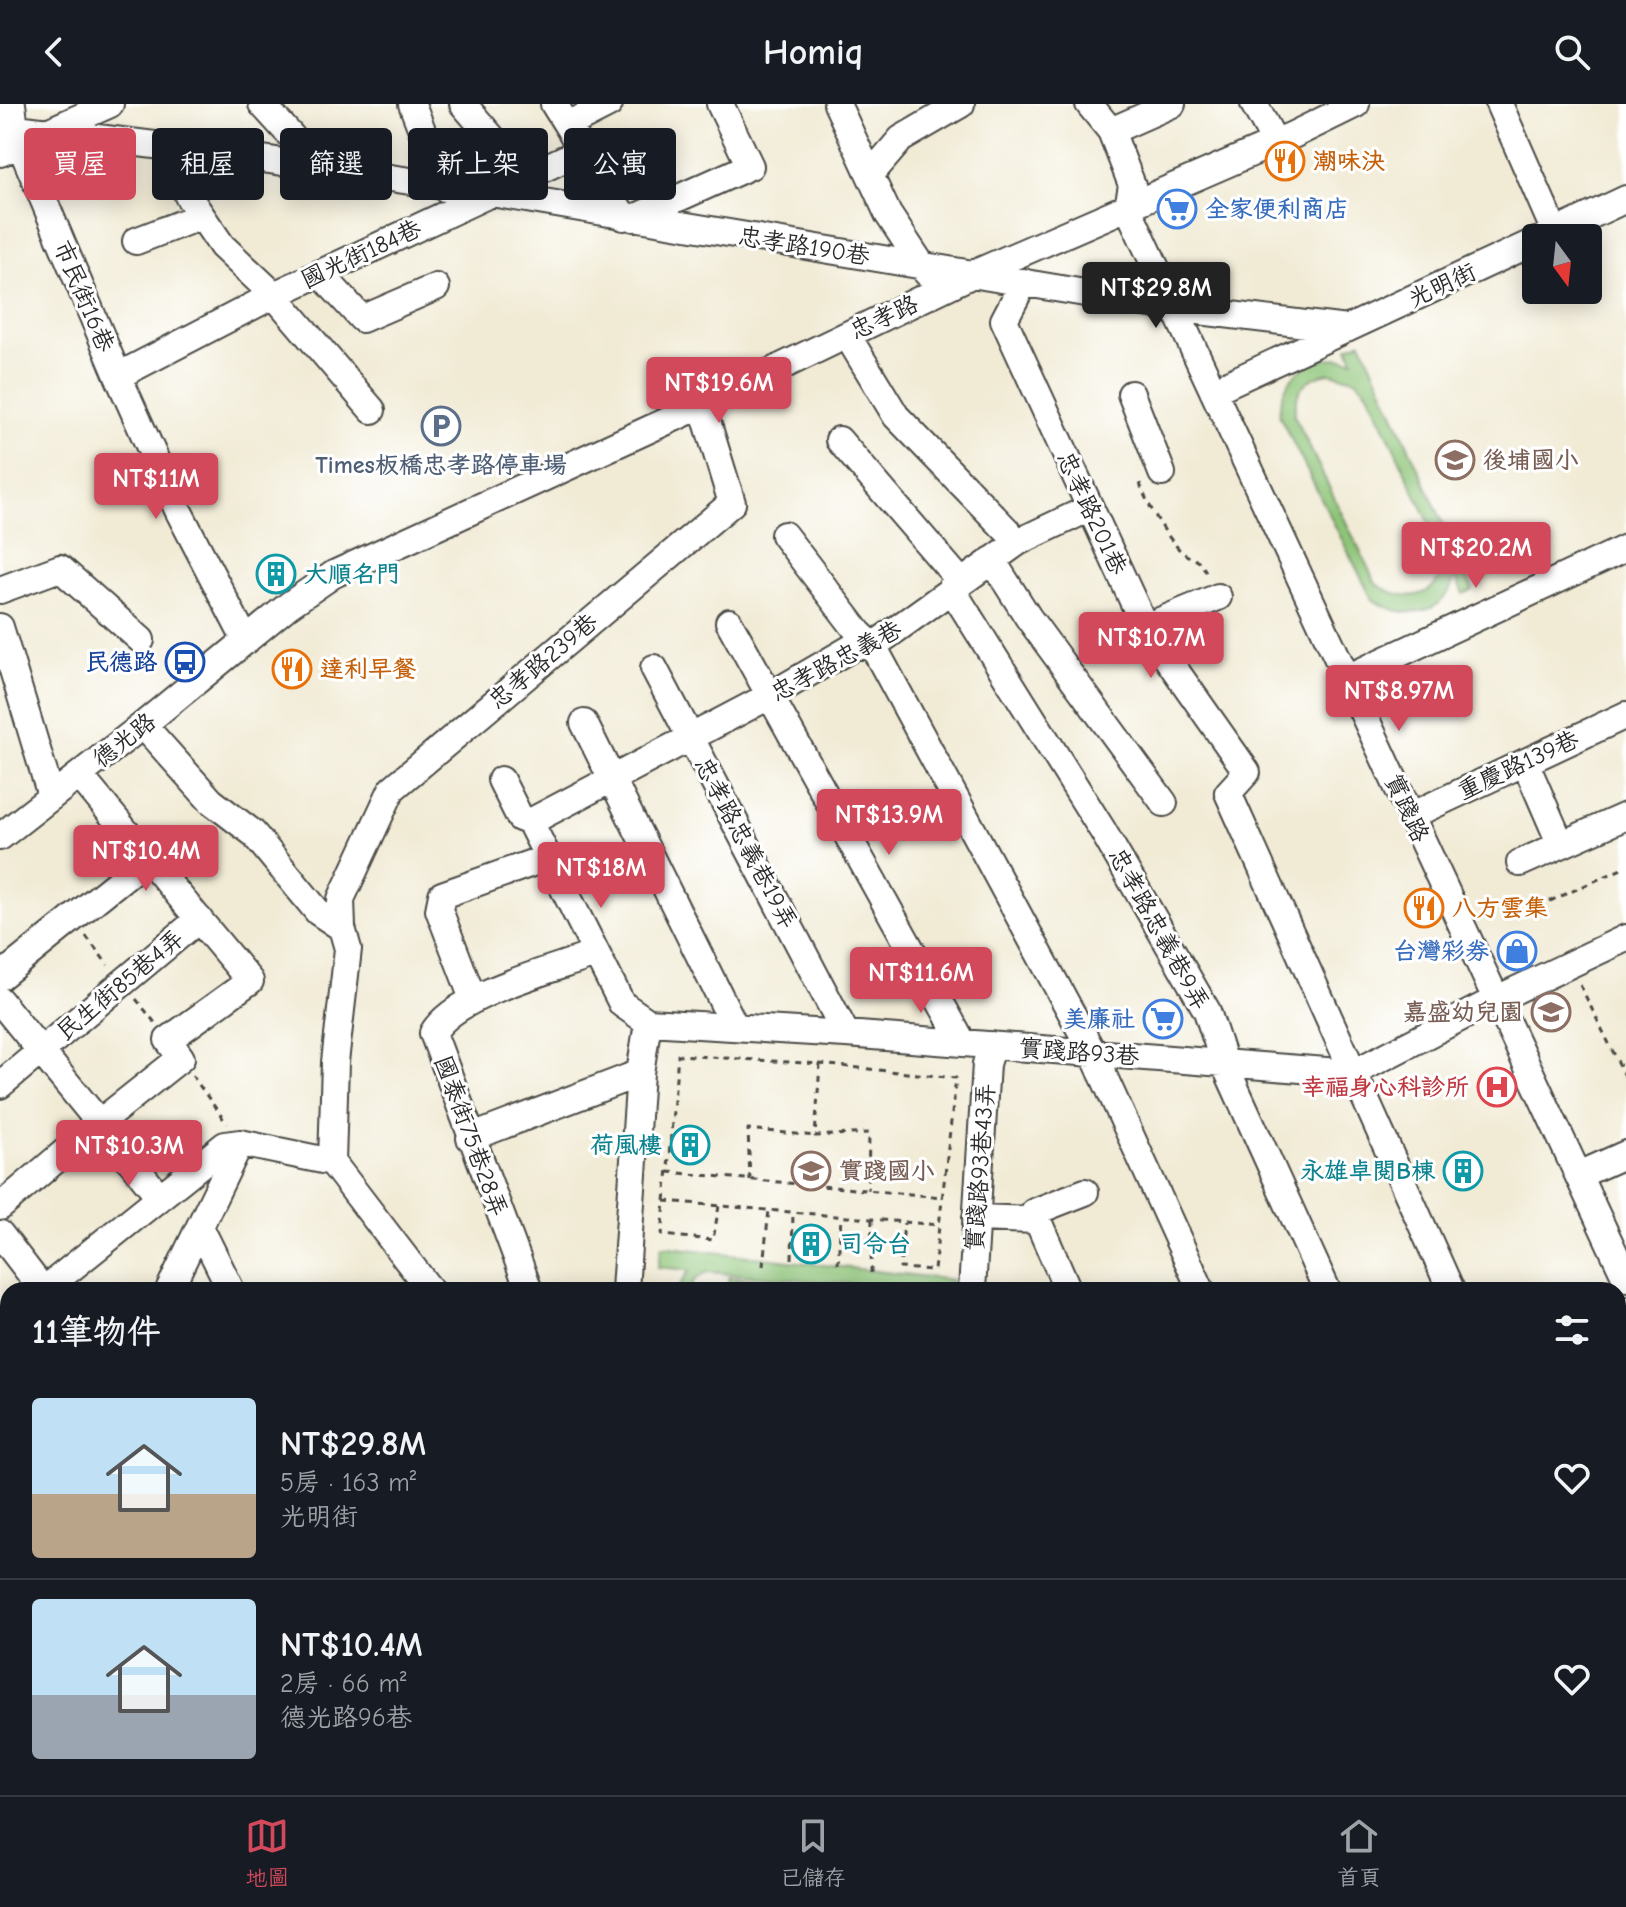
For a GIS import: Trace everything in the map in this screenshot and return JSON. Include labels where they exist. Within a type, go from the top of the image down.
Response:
[{"type":"street","points":[[55,128],[110,104]]},
{"type":"street","points":[[262,104],[284,128]]},
{"type":"street","points":[[412,104],[421,128]]},
{"type":"street","points":[[463,104],[484,128]]},
{"type":"street","points":[[561,114],[609,104]]},
{"type":"street","points":[[617,200],[629,217],[750,166],[720,104]]},
{"type":"street","points":[[837,104],[888,214],[938,291]]},
{"type":"street","points":[[871,174],[901,139],[961,104]]},
{"type":"street","points":[[1089,104],[1111,131],[1132,185],[1128,208]]},
{"type":"street","points":[[1111,131],[1172,104]]},
{"type":"street","points":[[1254,104],[1275,142]]},
{"type":"street","points":[[1499,104],[1540,224]]},
{"type":"street","name":"忠孝路","points":[[289,605],[334,574],[702,405],[973,274],[1275,142],[1342,108]]},
{"type":"street","name":"市民街16巷","points":[[9,131],[118,376],[274,295]]},
{"type":"street","name":"光明街","points":[[1572,224],[1626,199]]},
{"type":"street","points":[[191,200],[222,246],[274,295],[372,410]]},
{"type":"street","name":"國光街184巷","points":[[274,295],[476,200]]},
{"type":"street","name":"忠孝路190巷","points":[[531,200],[973,274]]},
{"type":"street","name":"實踐路","points":[[1128,208],[1626,1278]]},
{"type":"street","points":[[136,241],[201,216]]},
{"type":"street","name":"光明街","points":[[1213,391],[1522,247]]},
{"type":"street","points":[[320,273],[362,319],[436,287]]},
{"type":"street","points":[[973,274],[1174,308],[1347,329]]},
{"type":"street","name":"忠孝路201巷","points":[[1024,282],[1004,320],[1145,627],[1247,772],[1228,793],[1353,1073]]},
{"type":"street","points":[[847,335],[896,416],[1018,542]]},
{"type":"street","points":[[118,376],[178,510],[246,641]]},
{"type":"street","points":[[1131,394],[1162,473]]},
{"type":"street","name":"忠孝路239巷","points":[[342,928],[341,899],[392,789],[732,503],[702,405]]},
{"type":"street","name":"忠孝路忠義巷9弄","points":[[839,440],[956,585],[1111,844],[1207,1011],[1224,1063],[1323,1282]]},
{"type":"street","name":"忠孝路忠義巷","points":[[530,822],[771,695],[855,646],[873,646],[1018,542],[1090,508]]},
{"type":"street","points":[[784,535],[859,633],[873,646],[1093,1053],[1197,1282]]},
{"type":"street","points":[[1347,678],[1626,548]]},
{"type":"street","points":[[992,560],[1028,617],[1164,803]]},
{"type":"street","points":[[0,590],[60,568],[141,640]]},
{"type":"street","points":[[1145,627],[1218,597]]},
{"type":"street","name":"德光路","points":[[0,837],[289,605]]},
{"type":"street","points":[[729,622],[963,1043]]},
{"type":"street","points":[[0,627],[51,796]]},
{"type":"street","name":"忠孝路忠義巷19弄","points":[[654,668],[846,1034]]},
{"type":"street","name":"重慶路139巷","points":[[1410,816],[1626,715]]},
{"type":"street","points":[[584,723],[735,1027]]},
{"type":"street","points":[[143,725],[211,801],[253,833],[318,912],[342,928],[348,949],[335,1062],[332,1162],[424,1282]]},
{"type":"street","points":[[1525,762],[1561,845]]},
{"type":"street","points":[[0,1207],[181,1058],[168,1040],[250,981],[79,775]]},
{"type":"street","points":[[501,780],[520,818],[530,822],[549,857],[622,1004],[648,1022],[640,1073],[626,1282]]},
{"type":"street","points":[[1520,863],[1626,816]]},
{"type":"street","points":[[0,977],[149,857]]},
{"type":"street","points":[[473,999],[439,910],[442,895],[549,857]]},
{"type":"street","name":"民生街85巷4弄","points":[[0,1085],[199,919]]},
{"type":"street","points":[[1447,1282],[1353,1073],[1497,999],[1626,938]]},
{"type":"street","name":"國泰街75巷28弄","points":[[526,1282],[433,1033],[440,1020],[473,999],[595,954]]},
{"type":"street","points":[[0,1001],[159,1196]]},
{"type":"street","name":"實踐路93巷","points":[[648,1022],[1353,1073]]},
{"type":"street","name":"實踐路93巷43弄","points":[[972,1282],[986,1064],[992,1045]]},
{"type":"street","points":[[470,1138],[640,1073]]},
{"type":"street","points":[[53,1282],[225,1145],[240,1143],[332,1162]]},
{"type":"street","points":[[173,1282],[240,1143]]},
{"type":"street","points":[[1579,1175],[1626,1154]]},
{"type":"street","points":[[1064,1282],[1034,1212],[1085,1192]]},
{"type":"street","points":[[976,1218],[1037,1220]]},
{"type":"street","points":[[200,1227],[227,1282]]},
{"type":"street","points":[[0,1234],[37,1282]]},
{"type":"path","points":[[1162,473],[1139,483],[1159,522],[1181,551],[1201,560],[1218,597]]},
{"type":"path","points":[[1539,906],[1626,867]]},
{"type":"path","points":[[1570,964],[1626,1078]]},
{"type":"path","points":[[719,1206],[713,1240],[662,1235],[678,1055],[820,1064],[956,1078],[934,1270],[900,1268],[904,1223]]},
{"type":"path","points":[[181,1058],[240,1143]]},
{"type":"path","points":[[815,1136],[820,1064]]},
{"type":"path","points":[[750,1180],[748,1129],[815,1136],[869,1133],[868,1190]]},
{"type":"path","points":[[668,1172],[942,1197]]},
{"type":"path","points":[[665,1201],[939,1225]]},
{"type":"path","points":[[763,1266],[769,1210]]},
{"type":"path","points":[[792,1259],[793,1212]]},
{"type":"path","points":[[838,1264],[841,1217]]},
{"type":"path","points":[[871,1273],[872,1219]]},
{"type":"green space","points":[[1361,341],[1473,590],[1463,594],[1455,576],[1442,600],[1421,611],[1397,610],[1372,599],[1279,415],[1281,401],[1293,377],[1302,369],[1325,359],[1353,360],[1348,347]],"holes":[[[1329,373],[1356,379],[1368,392],[1444,554],[1438,580],[1431,588],[1412,596],[1401,595],[1376,584],[1295,417],[1299,393],[1313,378]]]},
{"type":"green space","points":[[662,1246],[952,1280],[828,1282],[707,1272],[693,1282],[682,1282],[689,1270],[658,1267]]},
{"type":"green space","points":[[729,1277],[772,1282],[729,1282]]},
{"type":"place","name":"潮味決","points":[[1285,161]]},
{"type":"place","name":"全家便利商店","points":[[1177,209]]},
{"type":"place","name":"Times板橋忠孝路停車場","points":[[441,426]]},
{"type":"place","name":"後埔國小","points":[[1455,460]]},
{"type":"place","name":"大順名門","points":[[276,574]]},
{"type":"place","name":"民德路","points":[[185,662]]},
{"type":"place","name":"達利早餐","points":[[292,669]]},
{"type":"place","name":"八方雲集","points":[[1424,908]]},
{"type":"place","name":"台灣彩券","points":[[1517,951]]},
{"type":"place","name":"嘉盛幼兒園","points":[[1551,1012]]},
{"type":"place","name":"美廉社","points":[[1163,1019]]},
{"type":"place","name":"幸福身心科診所","points":[[1497,1087]]},
{"type":"place","name":"荷風樓","points":[[690,1145]]},
{"type":"place","name":"實踐國小","points":[[811,1171]]},
{"type":"place","name":"永雄卓閱B棟","points":[[1463,1171]]},
{"type":"place","name":"司令台","points":[[811,1244]]}]
